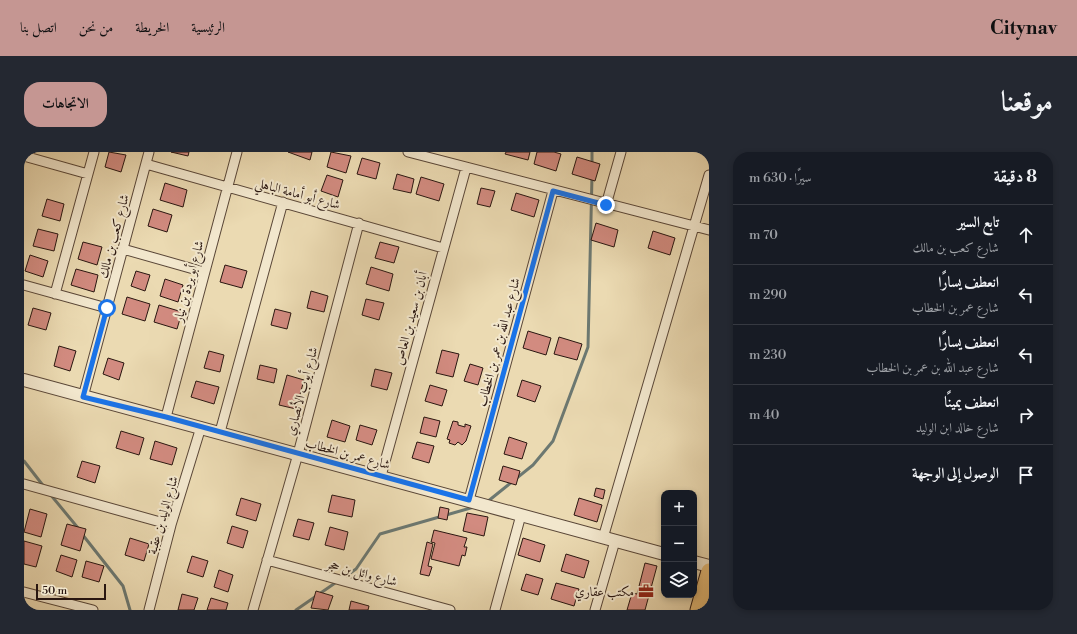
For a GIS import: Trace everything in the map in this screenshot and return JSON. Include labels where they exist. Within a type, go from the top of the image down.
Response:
[{"type":"highway","points":[[698,610],[708,581]]},
{"type":"street","points":[[55,294],[94,152]]},
{"type":"street","name":"شارع كعب بن مالك","points":[[83,397],[149,152]]},
{"type":"street","name":"شارع أبو بردة بن نيار","points":[[166,417],[237,152]]},
{"type":"street","points":[[408,152],[606,205],[709,230]]},
{"type":"street","points":[[606,205],[622,152]]},
{"type":"street","points":[[24,156],[88,174]]},
{"type":"street","name":"شارع أبو أمامة الباهلي","points":[[146,164],[443,248]]},
{"type":"street","name":"أبان بن سعيد بن العاص","points":[[380,476],[466,168]]},
{"type":"street","points":[[603,538],[709,175]]},
{"type":"street","name":"شارع عبد الله بن عمر بن الخطاب","points":[[469,500],[553,191]]},
{"type":"street","points":[[220,432],[283,202]]},
{"type":"street","name":"شارع أيوب الأنصاري","points":[[253,610],[298,454],[359,223]]},
{"type":"street","points":[[123,249],[204,272]]},
{"type":"street","points":[[24,285],[107,308]]},
{"type":"street","name":"شارع عمر بن الخطاب","points":[[24,380],[83,397],[166,417],[661,553]]},
{"type":"street","name":"شارع الوليد بن عقبة","points":[[149,610],[201,427]]},
{"type":"street","points":[[24,484],[172,525]]},
{"type":"street","points":[[495,610],[521,515]]},
{"type":"street","points":[[596,610],[616,541]]},
{"type":"street","name":"شارع وائل بن حجر","points":[[267,560],[450,610]]},
{"type":"street","points":[[697,563],[709,566]]},
{"type":"street","points":[[24,592],[93,610]]},
{"type":"building","points":[[109,152],[126,155],[121,172],[105,167]]},
{"type":"building","points":[[171,152],[189,152],[188,156]]},
{"type":"building","points":[[288,152],[312,152],[310,160]]},
{"type":"building","points":[[331,152],[351,156],[346,173],[327,167]]},
{"type":"building","points":[[506,152],[530,152],[528,160],[505,154]]},
{"type":"building","points":[[537,152],[554,152],[561,154],[556,171],[534,164]]},
{"type":"building","points":[[577,157],[600,164],[595,181],[572,174]]},
{"type":"building","points":[[362,158],[380,163],[376,179],[357,174]]},
{"type":"building","points":[[397,174],[414,179],[411,193],[393,189]]},
{"type":"building","points":[[327,175],[343,180],[338,197],[321,191]]},
{"type":"building","points":[[421,177],[444,184],[439,201],[416,194]]},
{"type":"building","points":[[165,183],[187,190],[183,207],[160,200]]},
{"type":"building","points":[[481,188],[495,191],[490,207],[477,204]]},
{"type":"building","points":[[516,193],[539,200],[534,217],[511,210]]},
{"type":"building","points":[[47,199],[64,204],[60,221],[42,216]]},
{"type":"building","points":[[153,209],[172,215],[167,232],[148,226]]},
{"type":"building","points":[[596,223],[618,230],[614,247],[591,240]]},
{"type":"building","points":[[38,229],[58,234],[54,251],[33,246]]},
{"type":"building","points":[[653,231],[675,238],[670,255],[648,248]]},
{"type":"building","points":[[83,242],[102,247],[97,265],[78,259]]},
{"type":"building","points":[[380,242],[399,247],[394,263],[375,258]]},
{"type":"building","points":[[30,255],[48,261],[43,277],[25,271]]},
{"type":"building","points":[[225,265],[247,271],[242,288],[220,282]]},
{"type":"building","points":[[371,267],[393,274],[389,291],[366,284]]},
{"type":"building","points":[[76,269],[98,275],[94,292],[71,285]]},
{"type":"building","points":[[136,271],[150,275],[145,291],[131,286]]},
{"type":"building","points":[[165,279],[183,285],[178,302],[160,296]]},
{"type":"building","points":[[311,291],[328,296],[324,312],[307,308]]},
{"type":"building","points":[[127,297],[150,304],[145,321],[122,314]]},
{"type":"building","points":[[366,299],[384,303],[379,320],[362,315]]},
{"type":"building","points":[[159,305],[182,312],[177,329],[154,322]]},
{"type":"building","points":[[33,308],[51,313],[46,330],[28,325]]},
{"type":"building","points":[[275,309],[291,313],[287,329],[271,325]]},
{"type":"building","points":[[528,331],[551,338],[546,355],[523,348]]},
{"type":"building","points":[[559,337],[582,344],[577,360],[554,354]]},
{"type":"building","points":[[59,346],[76,351],[70,371],[54,366]]},
{"type":"building","points":[[442,350],[459,354],[453,377],[436,373]]},
{"type":"building","points":[[209,351],[224,355],[220,372],[204,368]]},
{"type":"building","points":[[108,358],[124,363],[119,380],[103,374]]},
{"type":"building","points":[[470,364],[483,368],[478,385],[464,381]]},
{"type":"building","points":[[260,365],[277,369],[274,383],[257,379]]},
{"type":"building","points":[[375,369],[392,373],[387,390],[371,386]]},
{"type":"building","points":[[287,375],[304,380],[296,409],[279,405]]},
{"type":"building","points":[[522,380],[541,386],[535,402],[517,396]]},
{"type":"building","points":[[196,381],[219,387],[214,404],[191,397]]},
{"type":"building","points":[[430,385],[447,390],[442,406],[425,401]]},
{"type":"building","points":[[424,417],[440,421],[436,437],[420,433]]},
{"type":"building","points":[[332,420],[350,426],[345,442],[327,437]]},
{"type":"building","points":[[453,421],[458,422],[458,425],[465,427],[465,424],[471,426],[466,441],[462,445],[458,442],[455,445],[449,443],[450,440],[447,439]]},
{"type":"building","points":[[360,425],[377,430],[372,445],[356,440]]},
{"type":"building","points":[[121,431],[144,438],[139,455],[116,448]]},
{"type":"building","points":[[509,437],[527,443],[522,459],[504,454]]},
{"type":"building","points":[[155,441],[177,448],[172,465],[150,459]]},
{"type":"building","points":[[417,442],[434,446],[429,463],[412,458]]},
{"type":"building","points":[[82,461],[100,466],[95,483],[77,477]]},
{"type":"building","points":[[503,466],[520,471],[516,485],[499,480]]},
{"type":"building","points":[[596,488],[605,490],[603,499],[594,496]]},
{"type":"building","points":[[332,495],[355,500],[352,517],[328,512]]},
{"type":"building","points":[[241,498],[261,504],[256,521],[236,515]]},
{"type":"building","points":[[579,498],[602,505],[597,522],[574,515]]},
{"type":"building","points":[[440,507],[449,509],[447,520],[438,518]]},
{"type":"building","points":[[30,509],[47,514],[41,537],[24,532]]},
{"type":"building","points":[[467,513],[488,517],[484,536],[463,531]]},
{"type":"building","points":[[298,519],[314,523],[309,540],[293,536]]},
{"type":"building","points":[[67,524],[86,529],[80,551],[61,545]]},
{"type":"building","points":[[232,526],[248,531],[243,548],[227,543]]},
{"type":"building","points":[[330,527],[348,532],[344,550],[325,545]]},
{"type":"building","points":[[434,530],[467,538],[464,547],[467,547],[465,556],[462,555],[459,566],[431,559],[435,543],[431,542]]},
{"type":"building","points":[[130,538],[149,544],[144,561],[125,555]]},
{"type":"building","points":[[523,538],[545,545],[540,562],[518,555]]},
{"type":"building","points":[[24,541],[42,546],[36,567],[24,564]]},
{"type":"building","points":[[427,542],[433,544],[428,566],[432,567],[429,576],[420,574]]},
{"type":"building","points":[[566,554],[589,561],[584,578],[561,571]]},
{"type":"building","points":[[61,555],[77,560],[72,577],[56,571]]},
{"type":"building","points":[[192,556],[208,561],[203,577],[187,572]]},
{"type":"building","points":[[86,561],[104,566],[99,582],[82,577]]},
{"type":"building","points":[[645,563],[657,566],[645,610],[627,610],[632,593],[637,594]]},
{"type":"building","points":[[219,570],[233,575],[228,592],[214,587]]},
{"type":"building","points":[[526,574],[543,579],[538,595],[521,590]]},
{"type":"building","points":[[556,583],[579,589],[574,606],[551,599]]},
{"type":"building","points":[[316,591],[333,596],[328,610],[311,608]]},
{"type":"building","points":[[182,594],[198,598],[194,610],[178,610]]},
{"type":"building","points":[[211,598],[228,603],[226,610],[207,610]]},
{"type":"building","points":[[351,601],[369,606],[368,610],[349,610]]},
{"type":"waterway","points":[[592,152],[592,164]]},
{"type":"waterway","points":[[487,502],[533,465],[553,441],[588,347],[592,176]]},
{"type":"waterway","points":[[24,461],[45,488]]},
{"type":"waterway","points":[[50,494],[78,528]]},
{"type":"waterway","points":[[343,578],[356,569],[380,534],[474,507]]},
{"type":"waterway","points":[[82,534],[123,586],[130,610]]},
{"type":"waterway","points":[[296,610],[338,581]]},
{"type":"place","name":"مكتب عقاري","points":[[646,591]]},
{"type":"route","points":[[107,308],[83,397],[166,417],[469,500],[553,191],[606,205]]}]
